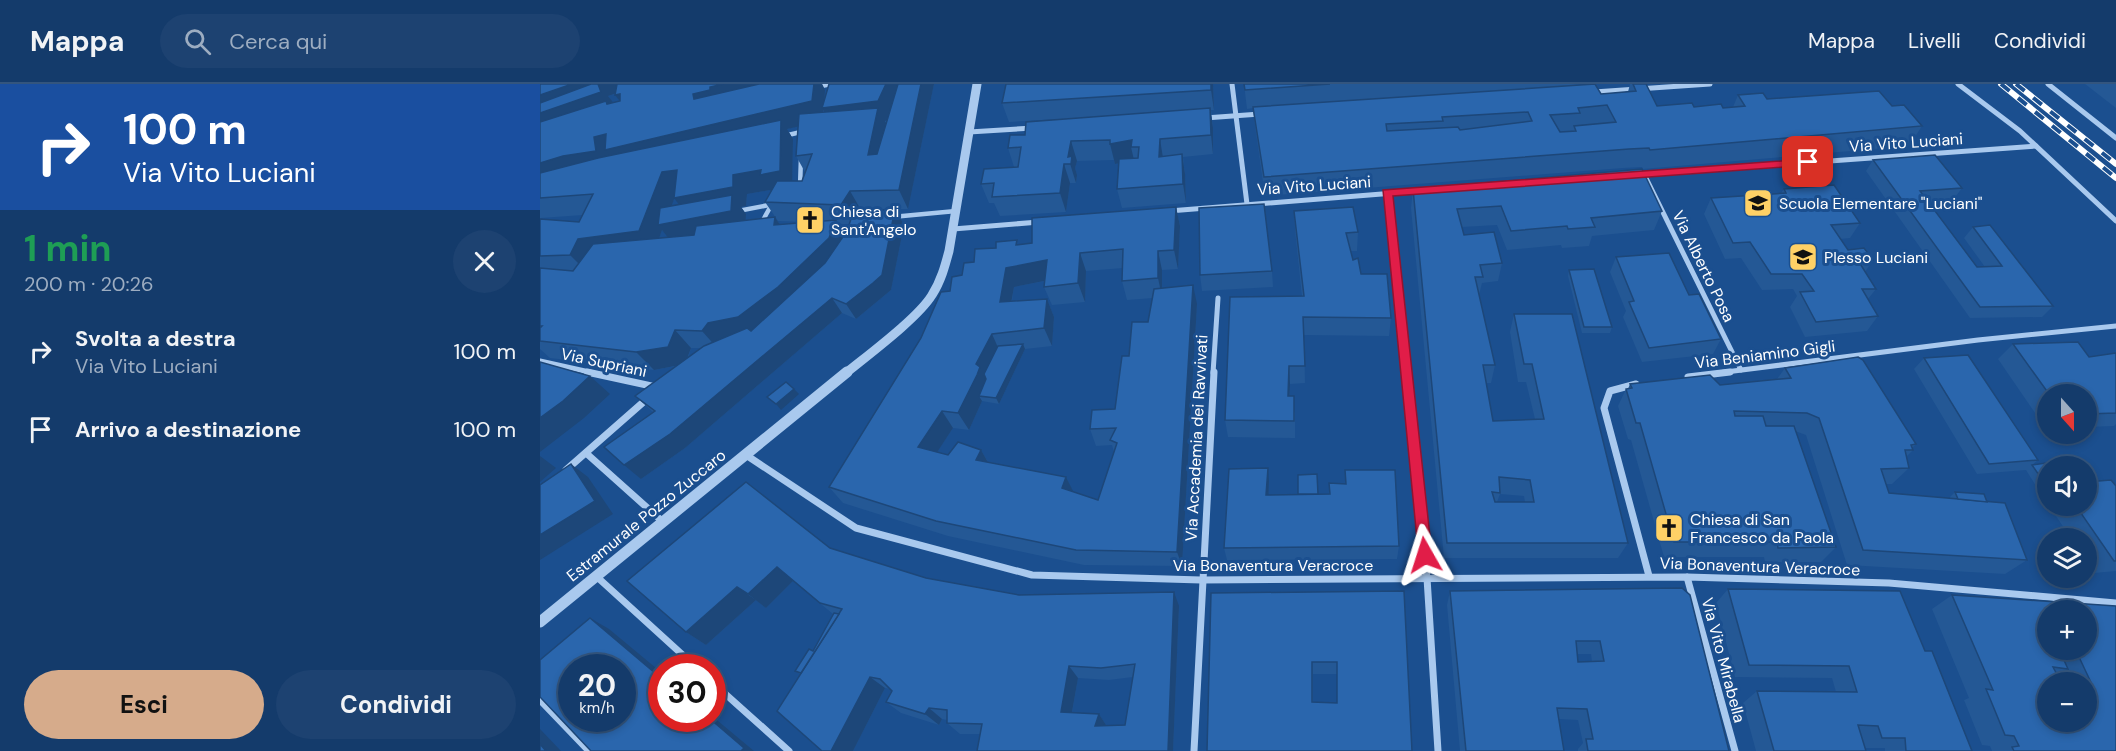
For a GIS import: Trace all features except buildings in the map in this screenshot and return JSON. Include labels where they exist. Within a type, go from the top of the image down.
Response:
[{"type":"street","points":[[834,93],[834,84],[808,91],[843,84]]},
{"type":"street","name":"Estramurale Pozzo Zuccaro","points":[[540,622],[662,521],[838,381],[931,297],[941,278],[953,229],[977,84]]},
{"type":"street","points":[[1232,84],[1247,204]]},
{"type":"street","points":[[1591,92],[1710,84]]},
{"type":"street","points":[[1958,84],[2036,146],[2116,221]]},
{"type":"street","points":[[2048,84],[2116,138]]},
{"type":"street","points":[[1201,118],[1272,114]]},
{"type":"street","points":[[969,132],[1038,128]]},
{"type":"street","points":[[780,137],[813,131]]},
{"type":"street","points":[[801,144],[802,132]]},
{"type":"street","name":"Via Vito Luciani","points":[[1632,175],[2036,146]]},
{"type":"street","points":[[799,191],[801,156]]},
{"type":"street","name":"Via Alberto Posa","points":[[1644,174],[1741,370]]},
{"type":"street","name":"Via Vito Luciani","points":[[1165,211],[1422,190]]},
{"type":"street","points":[[1387,193],[1427,578],[1438,751]]},
{"type":"street","points":[[726,213],[769,205],[782,196]]},
{"type":"street","points":[[758,233],[769,205]]},
{"type":"street","points":[[889,217],[956,212]]},
{"type":"street","points":[[953,229],[1047,221]]},
{"type":"street","name":"Via Accademia dei Ravvivati","points":[[1194,751],[1201,580],[1218,298]]},
{"type":"street","name":"Via Beniamino Gigli","points":[[1684,378],[1978,340],[2116,326]]},
{"type":"street","name":"Via Supriani","points":[[540,361],[663,388],[637,406],[586,453]]},
{"type":"street","points":[[1640,383],[1610,391],[1604,408],[1649,576]]},
{"type":"street","points":[[560,475],[586,453],[662,521]]},
{"type":"street","name":"Via Bonaventura Veracroce","points":[[746,455],[856,528],[1032,575],[1201,580],[1649,576],[1889,584],[2116,603]]},
{"type":"street","points":[[596,576],[682,654]]},
{"type":"street","name":"Via Vito Mirabella","points":[[1687,577],[1735,751]]},
{"type":"street","points":[[1889,584],[1894,594]]},
{"type":"street","points":[[726,695],[785,750]]},
{"type":"street","points":[[540,700],[589,751]]},
{"type":"railway","points":[[2001,84],[2116,178]]},
{"type":"railway","points":[[2016,84],[2116,164]]},
{"type":"place","name":"Scuola Elementare \"Luciani\"","points":[[1758,203]]},
{"type":"place","name":"Chiesa di Sant'Angelo","points":[[810,220]]},
{"type":"place","name":"Plesso Luciani","points":[[1803,257]]},
{"type":"place","name":"Chiesa di San Francesco da Paola","points":[[1669,528]]},
{"type":"route","points":[[1425,555],[1387,193],[1808,162]]}]
